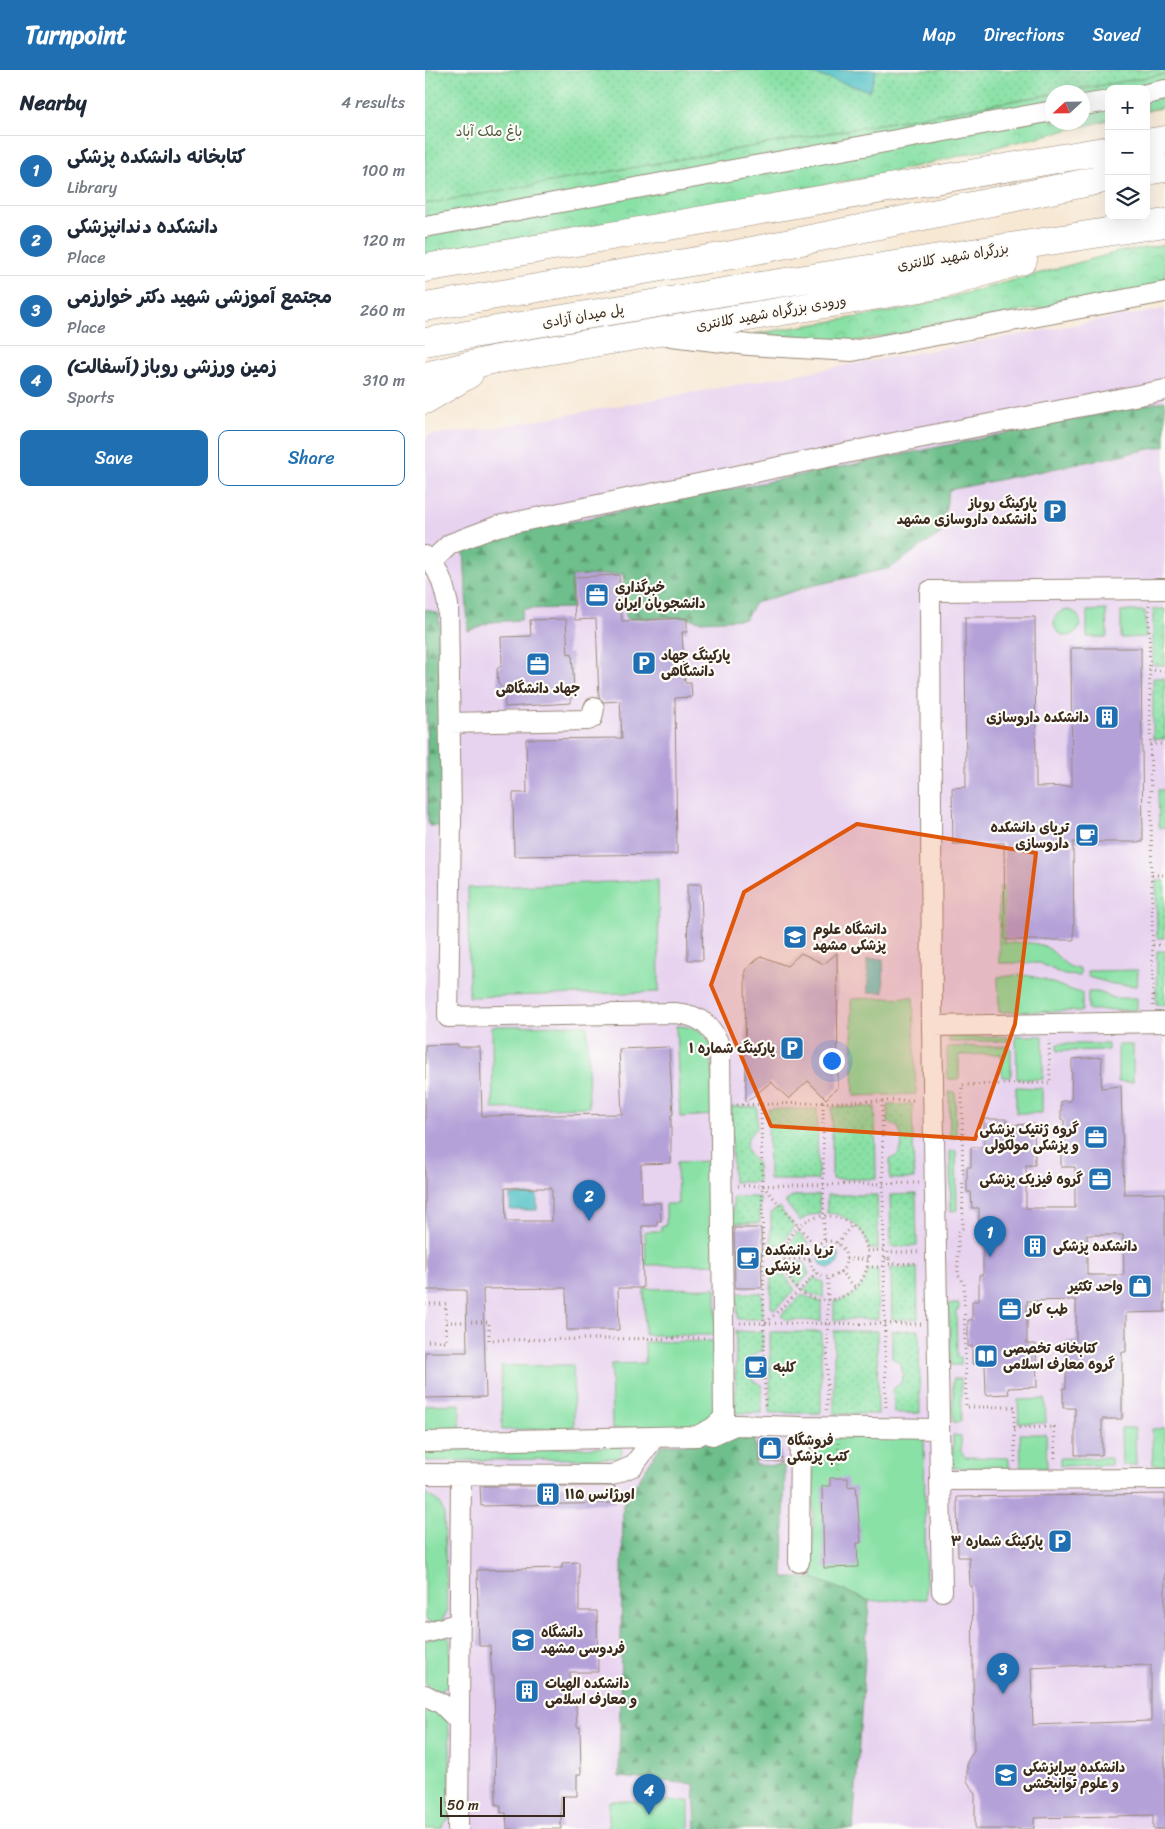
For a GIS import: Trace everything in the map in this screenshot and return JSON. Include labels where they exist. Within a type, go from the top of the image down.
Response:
[{"type":"highway","points":[[1150,143],[1165,140]]},
{"type":"highway","points":[[427,270],[1105,151]]},
{"type":"highway","points":[[1150,171],[1165,168]]},
{"type":"highway","points":[[425,307],[732,255],[1105,179]]},
{"type":"highway","name":"بزرگراه شهید کلانتری","points":[[741,289],[1164,224]]},
{"type":"highway","name":"ورودی بزرگراه شهید کلانتری","points":[[432,367],[492,360],[944,284],[1113,232]]},
{"type":"highway","name":"پل میدان آزادی","points":[[425,342],[741,289]]},
{"type":"highway","points":[[425,400],[492,360]]},
{"type":"street","points":[[1150,93],[1165,90]]},
{"type":"street","points":[[1090,104],[1105,102]]},
{"type":"street","points":[[425,227],[1045,112]]},
{"type":"street","points":[[649,334],[749,345],[852,352],[1165,292]]},
{"type":"street","points":[[729,1421],[724,1330],[721,1106],[719,1048],[716,1036],[709,1026],[699,1018],[687,1014],[448,1017],[451,822],[449,605],[443,582],[429,559],[450,544],[498,526],[908,440],[1165,390]]},
{"type":"street","points":[[942,1591],[932,1026],[930,591],[1157,589]]},
{"type":"street","points":[[450,723],[588,720],[592,718],[594,708]]},
{"type":"street","points":[[932,1026],[1048,1024],[1159,1017]]},
{"type":"street","points":[[425,1442],[697,1436],[729,1421],[800,1427],[833,1423],[939,1429]]},
{"type":"street","points":[[799,1562],[800,1427]]},
{"type":"street","points":[[425,1474],[612,1475],[633,1466],[655,1438]]},
{"type":"street","points":[[458,1829],[461,1475]]},
{"type":"street","points":[[940,1484],[1165,1479]]},
{"type":"street","points":[[940,1484],[1165,1487]]},
{"type":"street","points":[[425,1633],[460,1623]]},
{"type":"street","points":[[425,1695],[442,1704],[459,1721]]},
{"type":"path","points":[[1157,589],[1149,670],[1153,945],[1159,1017]]},
{"type":"path","points":[[1149,670],[1165,671]]},
{"type":"path","points":[[1150,744],[1165,744]]},
{"type":"path","points":[[1152,875],[1165,875]]},
{"type":"path","points":[[1153,945],[1165,945]]},
{"type":"path","points":[[1015,1462],[1014,1407],[966,1407],[964,1283],[958,1275],[957,1233],[963,1228],[962,1085],[1050,1083],[1048,1024]]},
{"type":"path","points":[[721,1106],[921,1100]]},
{"type":"path","points":[[881,1101],[884,1250],[889,1264],[914,1263]]},
{"type":"path","points":[[823,1103],[825,1241]]},
{"type":"path","points":[[761,1104],[766,1323],[765,1418]]},
{"type":"path","points":[[722,1186],[935,1183]]},
{"type":"path","points":[[762,1185],[815,1246]]},
{"type":"path","points":[[824,1216],[834,1217],[852,1226],[859,1233],[867,1251],[868,1259],[867,1266],[856,1288],[848,1295],[829,1300],[813,1298],[799,1291],[785,1271],[783,1259],[787,1240],[798,1226],[810,1219],[824,1216]]},
{"type":"path","points":[[837,1243],[852,1226]]},
{"type":"path","points":[[825,1241],[837,1243],[843,1250],[846,1259],[840,1271],[828,1276],[817,1272],[810,1259],[815,1246],[825,1241]]},
{"type":"path","points":[[764,1248],[785,1249]]},
{"type":"path","points":[[867,1251],[884,1250]]},
{"type":"path","points":[[886,1419],[885,1266],[888,1252],[914,1252]]},
{"type":"path","points":[[783,1259],[810,1259]]},
{"type":"path","points":[[846,1259],[868,1259]]},
{"type":"path","points":[[867,1266],[885,1266]]},
{"type":"path","points":[[765,1272],[785,1271]]},
{"type":"path","points":[[840,1271],[856,1288]]},
{"type":"path","points":[[766,1323],[817,1272]]},
{"type":"path","points":[[828,1276],[828,1324],[833,1423],[838,1473]]},
{"type":"path","points":[[425,1304],[446,1304],[446,1341],[425,1341]]},
{"type":"path","points":[[446,1322],[489,1322],[489,1340],[724,1330],[766,1323],[937,1324]]},
{"type":"path","points":[[1014,1428],[1054,1427],[1055,1462]]},
{"type":"highlighted area","points":[[857,824],[1036,853],[1015,1024],[975,1139],[771,1126],[711,985],[744,892]]},
{"type":"shaded area","name":"دانشگاه علوم پزشکی مشهد","points":[[1165,309],[1165,1829],[425,1829],[425,446],[428,435],[481,430]]},
{"type":"green space","name":"باغ ملک آباد","points":[[425,70],[1165,70],[1165,74],[1090,87],[1090,85],[1045,85],[1045,95],[425,204]]},
{"type":"green space","points":[[1165,74],[1165,107],[1150,110],[1150,85],[1105,85],[1105,121],[1090,125],[1090,87]]},
{"type":"green space","points":[[1045,95],[1045,130],[1067,130],[871,177],[425,255],[425,204]]},
{"type":"green space","points":[[1165,245],[1165,286],[856,341],[754,334],[907,309],[1118,252]]},
{"type":"green space","points":[[1165,401],[1165,446],[949,490],[941,533],[890,568],[811,586],[755,603],[745,619],[700,621],[683,617],[626,619],[623,574],[572,576],[572,608],[523,609],[521,620],[490,622],[468,631],[464,549],[491,538]]},
{"type":"green space","points":[[425,609],[439,614],[446,817],[440,826],[429,826],[428,821]]},
{"type":"green space","points":[[1153,609],[1165,609],[1165,665],[1153,665]]},
{"type":"green space","points":[[1067,610],[1076,614],[1080,623],[1076,632],[1067,636],[1058,632],[1054,623],[1058,614]]},
{"type":"green space","points":[[1106,610],[1107,637],[1087,637],[1087,611]]},
{"type":"green space","points":[[1121,611],[1145,611],[1146,637],[1121,638]]},
{"type":"green space","points":[[1153,678],[1165,678],[1165,739],[1153,739]]},
{"type":"green space","points":[[1158,790],[1165,790],[1165,827],[1159,828]]},
{"type":"green space","points":[[658,880],[659,992],[469,997],[468,888]]},
{"type":"green space","points":[[1156,881],[1165,881],[1165,938],[1157,938]]},
{"type":"green space","points":[[999,887],[1003,887],[1004,943],[1029,943],[1044,946],[1069,966],[1080,969],[1080,976],[1064,975],[1040,963],[999,963]]},
{"type":"green space","points":[[1157,951],[1165,951],[1165,1005],[1156,1004]]},
{"type":"green space","points":[[1138,970],[1137,986],[1113,984],[1088,977],[1087,971]]},
{"type":"green space","points":[[1021,975],[1044,980],[1082,993],[1082,1011],[999,1012],[998,977]]},
{"type":"green space","points":[[1088,992],[1098,992],[1114,998],[1137,998],[1137,1010],[1088,1010]]},
{"type":"green space","points":[[913,997],[916,1094],[854,1096],[851,999]]},
{"type":"green space","points":[[587,1025],[589,1107],[493,1109],[492,1026]]},
{"type":"green space","points":[[676,1026],[695,1030],[710,1042],[716,1115],[680,1117]]},
{"type":"green space","points":[[1016,1036],[1043,1036],[1043,1079],[1017,1079]]},
{"type":"green space","points":[[949,1037],[1008,1037],[1008,1041],[949,1042]]},
{"type":"green space","points":[[1057,1044],[1108,1044],[1108,1050],[1057,1051]]},
{"type":"green space","points":[[1118,1045],[1133,1045],[1133,1082],[1118,1082]]},
{"type":"green space","points":[[1007,1046],[1011,1049],[1011,1077],[1002,1077],[1001,1054],[959,1055],[959,1079],[948,1079],[947,1047]]},
{"type":"green space","points":[[1016,1087],[1042,1088],[1042,1113],[1016,1113]]},
{"type":"green space","points":[[949,1092],[955,1092],[956,1138],[950,1138]]},
{"type":"green space","points":[[912,1104],[914,1179],[890,1179],[890,1159],[898,1154],[902,1141],[898,1127],[888,1122],[888,1105]]},
{"type":"green space","points":[[731,1107],[757,1107],[757,1129],[749,1136],[747,1150],[752,1159],[757,1162],[758,1182],[733,1182]]},
{"type":"green space","points":[[832,1107],[875,1107],[876,1179],[832,1179]]},
{"type":"green space","points":[[768,1109],[817,1109],[818,1180],[769,1180]]},
{"type":"green space","points":[[950,1151],[956,1151],[957,1210],[951,1211]]},
{"type":"green space","points":[[716,1161],[718,1264],[646,1265],[645,1231],[661,1231],[661,1226],[666,1225],[666,1204],[678,1204],[677,1162]]},
{"type":"green space","points":[[916,1194],[917,1246],[891,1247],[890,1195]]},
{"type":"green space","points":[[819,1195],[820,1214],[810,1215],[800,1221],[785,1202],[793,1196]]},
{"type":"green space","points":[[827,1195],[877,1195],[878,1249],[869,1249],[860,1229],[848,1219],[827,1213]]},
{"type":"green space","points":[[733,1197],[760,1197],[760,1223],[733,1223]]},
{"type":"green space","points":[[779,1207],[794,1226],[782,1245],[771,1244],[771,1213]]},
{"type":"green space","points":[[798,1232],[808,1243],[803,1256],[787,1256],[791,1242]]},
{"type":"green space","points":[[804,1262],[809,1274],[798,1286],[790,1274],[788,1263]]},
{"type":"green space","points":[[891,1268],[917,1268],[918,1319],[892,1319]]},
{"type":"green space","points":[[869,1270],[878,1270],[878,1319],[834,1320],[834,1301],[847,1298],[857,1292]]},
{"type":"green space","points":[[771,1275],[785,1275],[795,1290],[774,1310],[771,1307]]},
{"type":"green space","points":[[814,1278],[823,1282],[823,1298],[803,1291]]},
{"type":"green space","points":[[716,1288],[716,1335],[645,1335],[644,1289]]},
{"type":"green space","points":[[737,1293],[762,1293],[763,1319],[738,1319]]},
{"type":"green space","points":[[802,1295],[821,1302],[821,1321],[786,1320],[781,1315]]},
{"type":"green space","points":[[949,1304],[959,1304],[959,1309],[956,1310],[957,1357],[961,1357],[961,1365],[951,1365]]},
{"type":"green space","points":[[919,1330],[920,1413],[894,1413],[893,1389],[901,1383],[903,1373],[900,1363],[892,1358],[892,1331]]},
{"type":"green space","points":[[736,1331],[763,1332],[762,1351],[757,1352],[750,1358],[748,1367],[753,1381],[762,1385],[762,1413],[735,1413]]},
{"type":"green space","points":[[834,1331],[877,1331],[878,1414],[834,1414]]},
{"type":"green space","points":[[770,1332],[821,1332],[821,1413],[770,1413]]},
{"type":"green space","points":[[714,1341],[716,1405],[711,1416],[692,1428],[612,1429],[611,1364],[645,1363],[645,1342]]},
{"type":"green space","points":[[573,1365],[574,1428],[502,1430],[501,1366]]},
{"type":"green space","points":[[953,1379],[961,1379],[961,1422],[953,1422]]},
{"type":"green space","points":[[1045,1399],[1046,1423],[1019,1423],[1018,1400]]},
{"type":"green space","points":[[460,1404],[460,1434],[425,1436],[425,1405]]},
{"type":"green space","points":[[1121,1428],[1135,1428],[1136,1465],[1122,1465]]},
{"type":"green space","points":[[1165,1428],[1165,1465],[1153,1465],[1152,1429]]},
{"type":"green space","points":[[732,1430],[755,1432],[755,1465],[785,1466],[783,1578],[813,1578],[869,1601],[853,1829],[696,1829],[694,1784],[619,1777],[623,1504],[661,1445],[714,1443]]},
{"type":"green space","points":[[1020,1434],[1046,1434],[1047,1468],[1021,1468]]},
{"type":"green space","points":[[953,1435],[961,1436],[961,1452],[965,1457],[1009,1458],[1009,1469],[953,1468]]},
{"type":"green space","points":[[924,1436],[926,1599],[869,1601],[813,1578],[813,1438]]},
{"type":"green space","points":[[621,1447],[622,1452],[619,1458],[425,1461],[425,1450]]},
{"type":"green space","points":[[1060,1458],[1111,1458],[1111,1465],[1060,1466]]},
{"type":"green space","points":[[425,1493],[440,1503],[444,1515],[447,1612],[441,1622],[430,1623],[425,1619]]},
{"type":"green space","points":[[445,1634],[450,1640],[451,1682],[444,1689],[438,1691],[425,1684],[425,1641]]},
{"type":"green space","points":[[425,1701],[448,1721],[450,1817],[440,1829],[425,1829]]},
{"type":"green space","points":[[609,1801],[689,1801],[689,1829],[609,1829]]},
{"type":"water","points":[[799,70],[876,70],[870,91]]},
{"type":"water","points":[[867,959],[883,959],[884,992],[868,992]]},
{"type":"water","points":[[510,1195],[537,1195],[537,1210],[510,1210]]},
{"type":"water","points":[[829,1248],[836,1251],[839,1258],[836,1265],[829,1268],[822,1265],[819,1258],[822,1251]]},
{"type":"building","points":[[619,575],[622,621],[687,618],[687,632],[682,632],[685,683],[691,683],[692,697],[675,698],[677,854],[514,856],[513,793],[527,793],[526,739],[622,738],[620,701],[604,702],[599,698],[596,619],[575,620],[573,577]]},
{"type":"building","name":"دانشکده داروسازی","points":[[965,617],[1035,617],[1036,787],[1072,786],[1071,648],[1141,648],[1143,842],[1073,842],[1074,940],[1005,940],[1004,843],[953,844],[952,788],[966,787]]},
{"type":"building","name":"جهاد دانشگاهی","points":[[566,619],[568,654],[572,653],[574,691],[571,691],[571,703],[505,707],[504,691],[498,683],[497,669],[501,666],[502,661],[501,637],[531,636],[530,620]]},
{"type":"building","points":[[687,884],[701,884],[703,960],[688,960]]},
{"type":"building","name":"پارکینگ شماره ۱","points":[[801,953],[824,964],[837,953],[838,1087],[826,1099],[808,1081],[789,1099],[771,1082],[746,1102],[745,970],[761,956],[787,966]]},
{"type":"building","points":[[458,1044],[458,1047],[480,1047],[482,1116],[622,1114],[619,1049],[669,1047],[673,1115],[671,1115],[671,1163],[641,1164],[642,1203],[660,1203],[661,1221],[657,1221],[657,1226],[642,1226],[643,1288],[618,1288],[619,1330],[567,1330],[566,1288],[483,1289],[486,1397],[425,1398],[425,1352],[467,1352],[466,1290],[425,1290],[425,1045]],"holes":[[[505,1188],[552,1188],[552,1221],[506,1221]]]},
{"type":"building","name":"دانشکده پزشکی","points":[[1102,1057],[1101,1088],[1121,1086],[1124,1194],[1165,1193],[1165,1312],[1126,1313],[1126,1352],[1122,1352],[1122,1419],[1102,1419],[1102,1455],[1075,1455],[1075,1408],[1063,1408],[1063,1388],[1066,1388],[1066,1341],[1076,1341],[1076,1300],[1027,1301],[1027,1344],[1036,1344],[1037,1387],[1008,1388],[1009,1394],[986,1395],[985,1364],[972,1364],[972,1346],[968,1347],[968,1320],[972,1320],[972,1301],[979,1301],[979,1275],[983,1275],[983,1235],[979,1235],[979,1208],[972,1208],[971,1192],[967,1192],[967,1167],[971,1167],[971,1147],[984,1147],[984,1119],[1006,1119],[1006,1125],[1034,1124],[1035,1165],[1026,1165],[1026,1208],[1075,1208],[1075,1167],[1061,1167],[1061,1154],[1064,1154],[1064,1120],[1061,1119],[1061,1101],[1071,1101],[1072,1059]],"holes":[[[1087,1235],[1123,1235],[1124,1275],[1087,1275]]]},
{"type":"building","name":"تریا دانشکده پزشکی","points":[[734,1228],[761,1228],[762,1288],[735,1288]]},
{"type":"building","name":"فروشگاه کتب پزشکی","points":[[759,1438],[775,1440],[781,1451],[782,1462],[759,1461]]},
{"type":"building","points":[[830,1478],[848,1478],[848,1487],[856,1486],[861,1543],[857,1543],[858,1567],[824,1568],[822,1486],[830,1486]]},
{"type":"building","name":"اورژانس ۱۱۵","points":[[480,1486],[615,1486],[615,1503],[481,1506]]},
{"type":"building","points":[[1165,1494],[1165,1829],[1153,1829],[1153,1815],[1034,1818],[1034,1829],[975,1829],[975,1794],[967,1781],[967,1762],[974,1750],[972,1586],[970,1586],[969,1557],[958,1557],[957,1497]],"holes":[[[1104,1664],[1104,1666],[1151,1665],[1151,1721],[1033,1725],[1031,1668]]]},
{"type":"building","name":"دانشکده الهیات و معارف اسلامی","points":[[579,1562],[579,1611],[597,1611],[598,1672],[570,1672],[570,1704],[576,1704],[577,1727],[580,1727],[581,1774],[577,1774],[577,1796],[561,1796],[561,1829],[507,1829],[506,1813],[501,1813],[501,1805],[496,1805],[494,1676],[492,1676],[490,1646],[479,1646],[477,1570],[562,1568],[562,1563]]},
{"type":"place","name":"پارکینگ روباز دانشکده داروسازی مشهد","points":[[1055,511]]},
{"type":"place","name":"خبرگذاری دانشجویان ایران","points":[[597,595]]},
{"type":"place","name":"پارکینگ جهاد دانشگاهی","points":[[644,663]]},
{"type":"place","name":"جهاد دانشگاهی","points":[[538,664]]},
{"type":"place","name":"دانشکده داروسازی","points":[[1107,717]]},
{"type":"place","name":"تریای دانشکده داروسازی","points":[[1087,835]]},
{"type":"place","name":"دانشگاه علوم پزشکی مشهد","points":[[795,937]]},
{"type":"place","name":"پارکینگ شماره ۱","points":[[792,1048]]},
{"type":"place","name":"گروه ژنتیک پزشکی و پزشکی مولکولی","points":[[1096,1137]]},
{"type":"place","name":"گروه فیزیک پزشکی","points":[[1100,1179]]},
{"type":"place","name":"دانشکده دندانپزشکی","points":[[589,1221]]},
{"type":"place","name":"دانشکده پزشکی","points":[[1035,1246]]},
{"type":"place","name":"کتابخانه دانشکده پزشکی","points":[[990,1257]]},
{"type":"place","name":"تریا دانشکده پزشکی","points":[[748,1258]]},
{"type":"place","name":"واحد تکثیر","points":[[1140,1286]]},
{"type":"place","name":"طب کار","points":[[1010,1309]]},
{"type":"place","name":"کتابخانه تخصصی گروه معارف اسلامی","points":[[986,1356]]},
{"type":"place","name":"کلبه","points":[[756,1367]]},
{"type":"place","name":"فروشگاه کتب پزشکی","points":[[770,1448]]},
{"type":"place","name":"اورژانس ۱۱۵","points":[[548,1494]]},
{"type":"place","name":"پارکینگ شماره ۳","points":[[1060,1541]]},
{"type":"place","name":"دانشگاه فردوسی مشهد","points":[[523,1640]]},
{"type":"place","name":"دانشکده الهیات و معارف اسلامی","points":[[527,1691]]},
{"type":"place","name":"مجتمع آموزشی شهید دکتر خوارزمی","points":[[1003,1694]]},
{"type":"place","name":"دانشکده پیراپزشکی و علوم توانبخشی","points":[[1006,1775]]},
{"type":"place","name":"زمین ورزشی روباز (آسفالت)","points":[[649,1815]]}]
